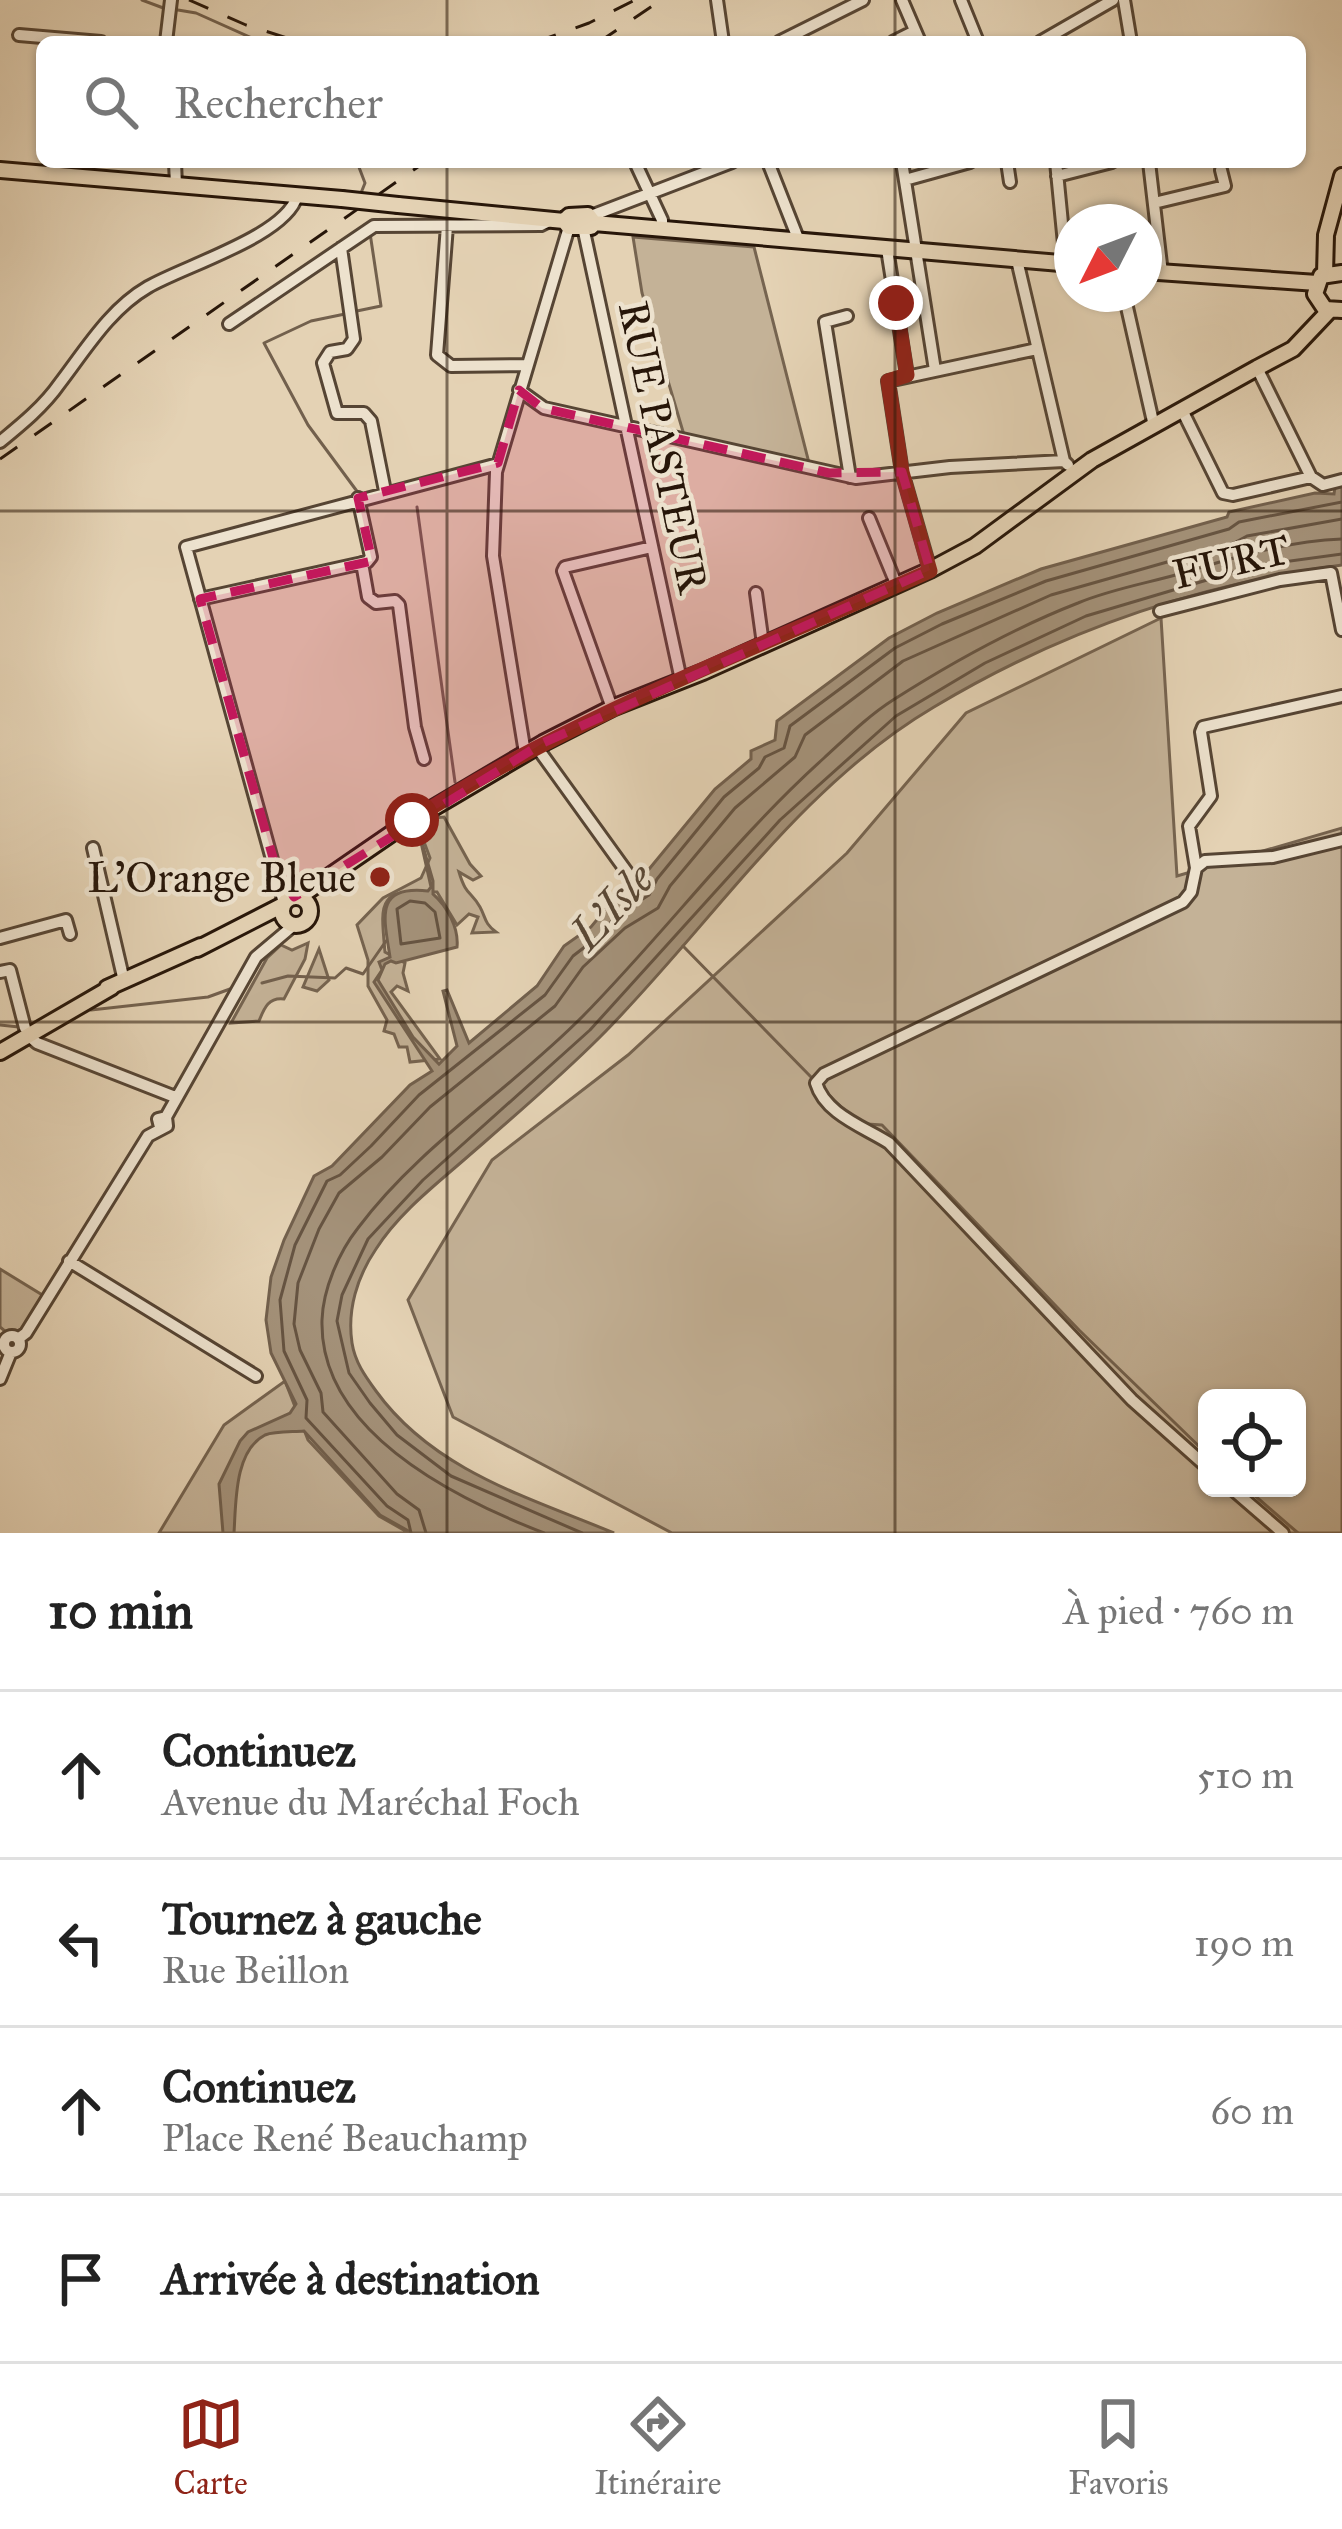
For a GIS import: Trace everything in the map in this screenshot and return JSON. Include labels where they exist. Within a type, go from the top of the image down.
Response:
[{"type":"main road","points":[[0,170],[44,168],[176,185],[1054,263]]},
{"type":"main road","points":[[1326,298],[1326,235],[1342,176]]},
{"type":"main road","points":[[1162,272],[1284,286],[1326,298]]},
{"type":"main road","points":[[2,1050],[118,984],[242,926],[290,911],[352,860],[530,750],[612,708],[930,571],[1022,515],[1076,473],[1260,366],[1326,298],[1342,273]]},
{"type":"street","points":[[167,36],[171,0]]},
{"type":"street","points":[[717,0],[723,36]]},
{"type":"street","points":[[791,36],[863,0]]},
{"type":"street","points":[[902,0],[917,36]]},
{"type":"street","points":[[961,0],[976,36]]},
{"type":"street","points":[[1050,36],[1113,0]]},
{"type":"street","points":[[1124,0],[1130,36]]},
{"type":"street","points":[[19,35],[36,38]]},
{"type":"street","points":[[175,168],[176,185]]},
{"type":"street","points":[[638,168],[662,229]]},
{"type":"street","points":[[229,324],[374,226],[576,222],[716,168]]},
{"type":"street","points":[[770,168],[799,241]]},
{"type":"street","points":[[903,168],[935,370]]},
{"type":"street","points":[[905,180],[948,168]]},
{"type":"street","points":[[1008,168],[1010,182]]},
{"type":"street","points":[[1057,168],[1062,204]]},
{"type":"street","points":[[1058,176],[1089,168]]},
{"type":"street","points":[[1149,168],[1154,203],[1225,186],[1221,170]]},
{"type":"street","points":[[0,442],[38,409],[137,294],[261,232],[293,207],[297,196]]},
{"type":"street","points":[[576,222],[498,464],[493,556],[530,750],[629,875]]},
{"type":"street","name":"RUE PASTEUR","points":[[576,222],[681,680]]},
{"type":"street","points":[[447,226],[437,355],[451,366],[527,364]]},
{"type":"street","points":[[340,248],[354,339],[347,349],[330,352],[323,363],[337,413],[364,413],[371,421],[385,491]]},
{"type":"street","points":[[887,249],[907,375]]},
{"type":"street","points":[[1017,260],[1064,460],[1076,473]]},
{"type":"street","points":[[896,303],[924,298]]},
{"type":"street","points":[[1128,312],[1154,426]]},
{"type":"street","points":[[847,316],[825,322],[850,477]]},
{"type":"street","points":[[930,571],[902,472],[888,381],[1037,349]]},
{"type":"street","points":[[1260,366],[1310,477],[1323,485],[1342,480]]},
{"type":"street","points":[[519,390],[544,409],[850,477],[1064,460]]},
{"type":"street","points":[[1182,410],[1222,493],[1233,495],[1310,477]]},
{"type":"street","points":[[0,1379],[11,1352],[5,1348],[5,1339],[18,1340],[26,1333],[132,1160],[163,1122],[256,958],[290,911],[185,547],[498,464]]},
{"type":"street","points":[[200,599],[362,563],[371,557],[358,498]]},
{"type":"street","points":[[868,518],[897,586]]},
{"type":"street","points":[[612,708],[563,572],[565,567],[652,547]]},
{"type":"street","points":[[362,563],[368,597],[376,603],[395,601],[399,605],[424,759]]},
{"type":"street","name":"FURT","points":[[1160,611],[1280,580],[1330,573],[1342,630]]},
{"type":"street","points":[[756,593],[763,644]]},
{"type":"street","points":[[1198,1459],[1132,1400],[890,1143],[855,1126],[815,1089],[824,1074],[1183,902],[1192,892],[1196,868],[1189,826],[1212,788],[1203,728],[1342,696]]},
{"type":"street","points":[[1196,868],[1205,861],[1273,857],[1342,840]]},
{"type":"street","points":[[93,848],[118,984]]},
{"type":"street","points":[[0,938],[66,920],[70,934]]},
{"type":"street","points":[[0,972],[10,970],[27,1032],[38,1043],[175,1097]]},
{"type":"street","points":[[69,1261],[256,1376]]},
{"type":"street","points":[[1241,1497],[1282,1533]]},
{"type":"highlighted area","points":[[519,390],[542,408],[829,473],[902,472],[930,570],[543,743],[294,897],[275,865],[200,599],[372,561],[358,498],[498,463]]},
{"type":"shaded area","points":[[633,237],[754,247],[809,463],[684,435],[642,293]]},
{"type":"shaded area","points":[[1161,618],[1177,876],[1342,828],[1342,1533],[672,1533],[453,1417],[408,1300],[492,1160],[628,1055],[847,853],[966,713]]},
{"type":"shaded area","points":[[444,817],[481,876],[473,880],[459,872],[464,885],[496,932],[472,933],[478,917],[469,914],[457,925],[437,892],[403,893],[387,901],[385,952],[405,963],[408,991],[397,986],[391,992],[440,1059],[410,1062],[407,1047],[399,1047],[394,1034],[384,1031],[387,1020],[368,986],[368,960],[357,925],[383,898],[421,878],[430,858],[420,831],[433,818]]},
{"type":"shaded area","points":[[308,943],[284,999],[270,1002],[259,1021],[231,1023],[267,958],[281,945],[292,950]]},
{"type":"shaded area","points":[[319,949],[329,980],[317,991],[303,987]]},
{"type":"shaded area","points":[[0,1269],[44,1296],[20,1333],[0,1327]]},
{"type":"shaded area","points":[[285,1381],[308,1440],[379,1516],[409,1533],[159,1533],[224,1425]]},
{"type":"water","name":"L'Isle","points":[[1335,487],[1342,487],[1342,565],[1235,585],[1080,634],[982,680],[885,740],[797,818],[600,1037],[417,1201],[376,1249],[355,1294],[351,1331],[358,1363],[376,1391],[399,1418],[453,1461],[515,1493],[614,1533],[412,1533],[380,1515],[304,1431],[265,1435],[247,1453],[239,1479],[234,1533],[223,1533],[219,1484],[240,1441],[248,1432],[290,1413],[296,1404],[271,1353],[266,1320],[271,1277],[284,1240],[314,1176],[332,1166],[410,1085],[432,1071],[374,982],[382,970],[379,962],[390,957],[386,907],[398,893],[431,887],[418,829],[433,894],[451,918],[457,947],[391,961],[378,980],[413,1037],[439,1064],[457,1046],[443,991],[447,990],[469,1043],[537,986],[564,946],[591,927],[610,904],[640,888],[645,874],[715,789],[751,759],[751,751],[775,740],[777,721],[889,638],[1041,569],[1227,517],[1229,512],[1315,493],[1334,494]]},
{"type":"waterway","points":[[142,0],[166,9]]},
{"type":"waterway","points":[[172,9],[196,13],[248,36]]},
{"type":"waterway","points":[[359,168],[365,183],[361,193]]},
{"type":"waterway","points":[[352,312],[381,306],[370,233]]},
{"type":"waterway","points":[[345,314],[311,321],[264,343],[308,425],[359,494]]},
{"type":"waterway","points":[[417,507],[455,782]]},
{"type":"waterway","points":[[262,983],[288,976],[335,978],[346,968],[363,974],[386,941]]},
{"type":"waterway","points":[[683,946],[812,1078]]},
{"type":"waterway","points":[[91,1010],[208,997],[230,989]]},
{"type":"waterway","points":[[0,1025],[19,1027]]},
{"type":"waterway","points":[[826,1092],[849,1115]]},
{"type":"waterway","points":[[867,1124],[882,1125],[1079,1330],[1198,1445]]},
{"type":"waterway","points":[[1256,1497],[1298,1533]]},
{"type":"railway","points":[[189,0],[281,36]]},
{"type":"railway","points":[[553,36],[635,0]]},
{"type":"railway","points":[[608,36],[661,0]]},
{"type":"railway","points":[[0,459],[416,168]]},
{"type":"place","name":"L'Orange Bleue","points":[[380,877]]},
{"type":"route","points":[[412,820],[612,708],[930,571],[902,472],[888,381],[907,375],[896,303]]}]
